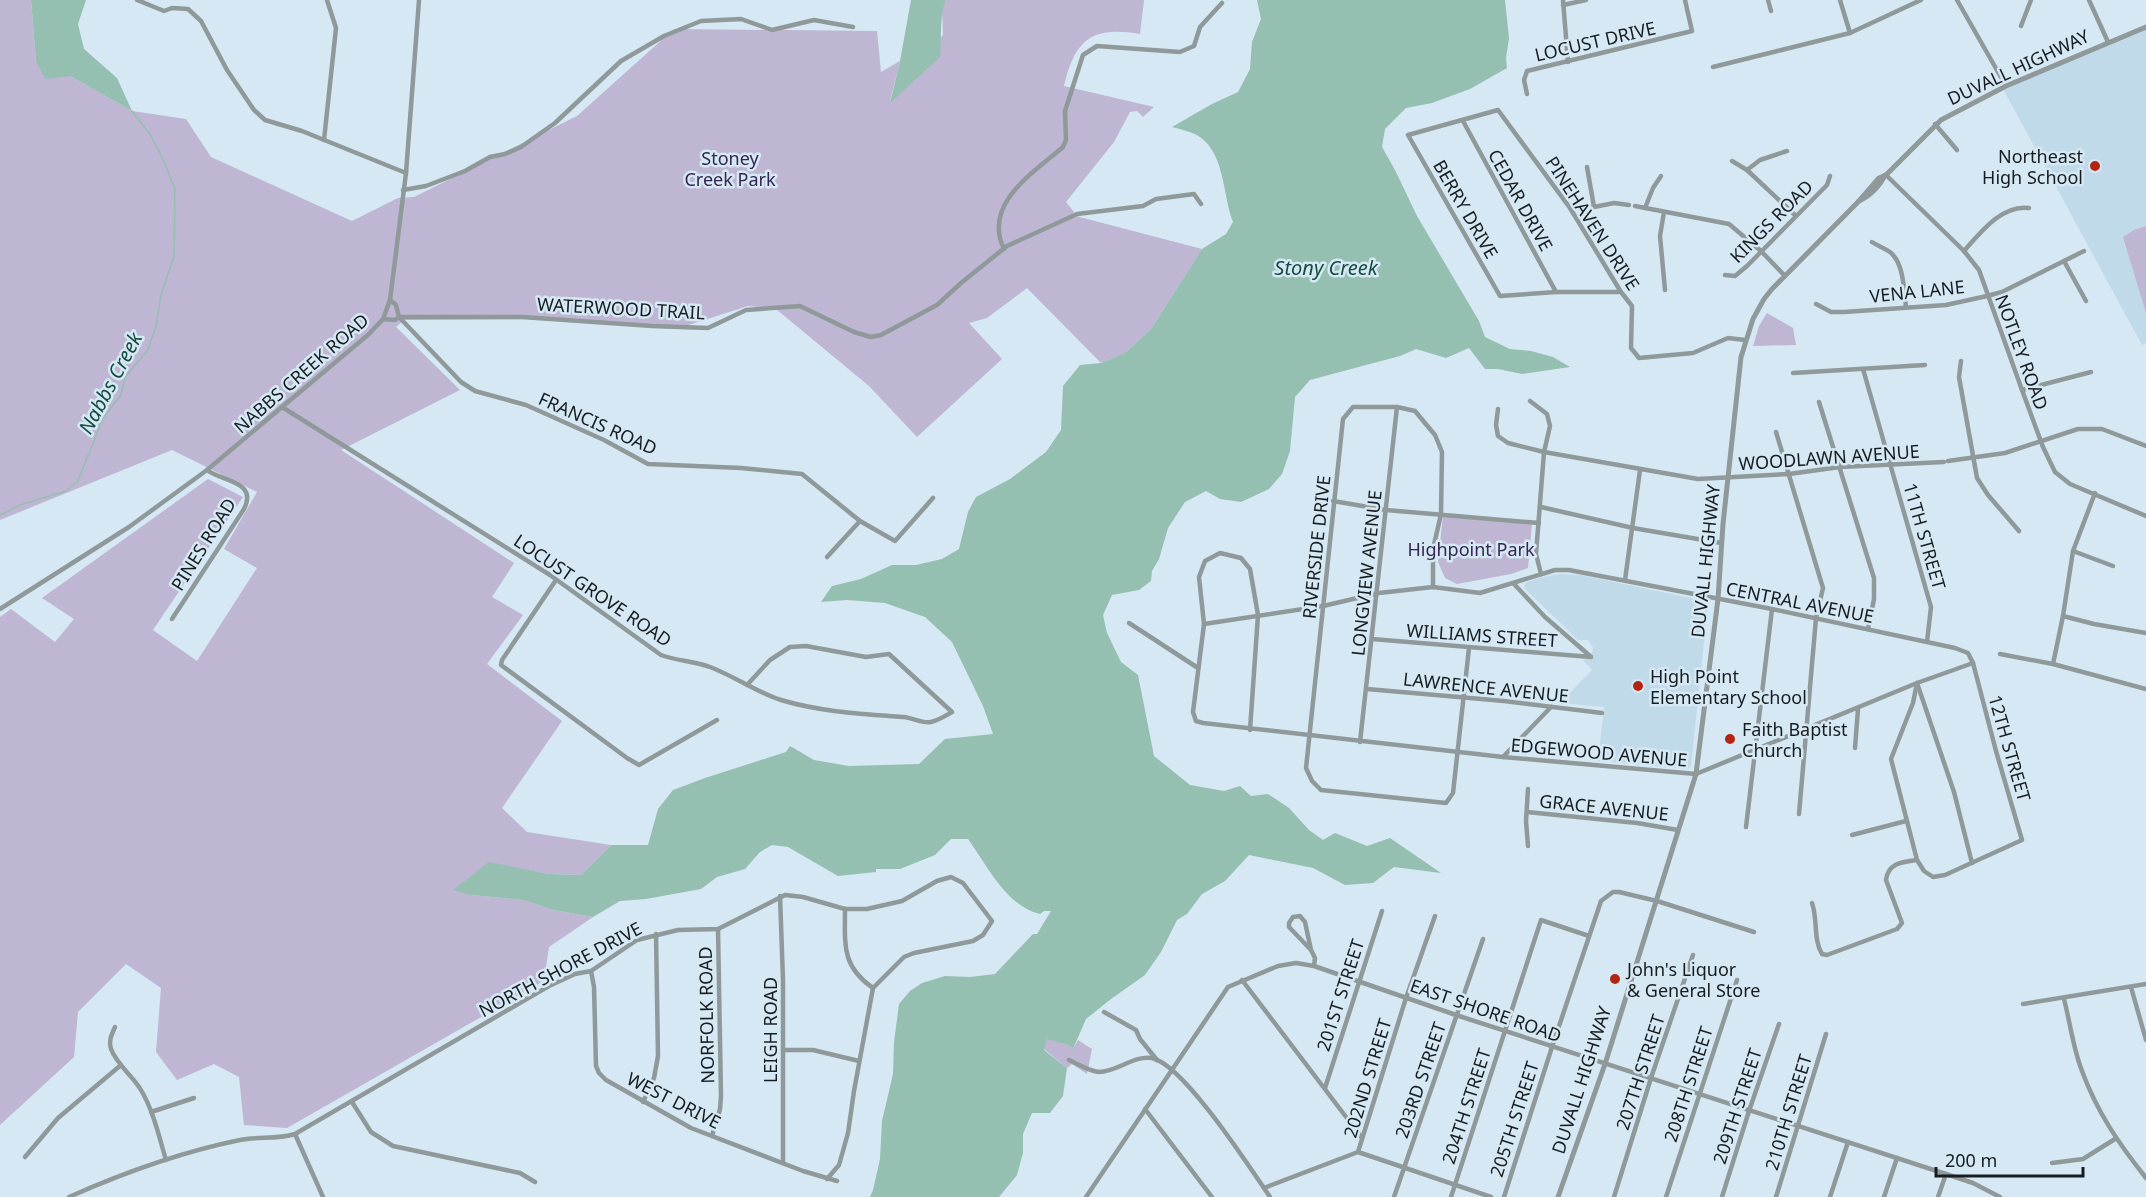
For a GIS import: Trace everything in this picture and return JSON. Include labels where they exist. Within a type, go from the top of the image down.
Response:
[{"type":"street","points":[[137,0],[164,11],[172,8],[188,9],[201,21],[227,70],[254,110],[265,120],[324,140],[406,173]]},
{"type":"street","points":[[324,140],[336,28],[327,0]]},
{"type":"street","name":"NABBS CREEK ROAD","points":[[0,609],[129,527],[207,470],[369,334],[383,319],[390,300],[402,190],[406,173],[418,0]]},
{"type":"street","points":[[1568,62],[1563,3],[1586,0]]},
{"type":"street","name":"LOCUST DRIVE","points":[[1527,94],[1524,80],[1527,71],[1692,31],[1685,0]]},
{"type":"street","points":[[1768,0],[1771,11]]},
{"type":"street","points":[[1840,0],[1850,33]]},
{"type":"street","points":[[1903,0],[1905,8]]},
{"type":"street","points":[[1713,67],[1850,33],[1921,0]]},
{"type":"street","points":[[1957,0],[2006,86]]},
{"type":"street","points":[[2021,26],[2031,0]]},
{"type":"street","points":[[2089,0],[2108,42]]},
{"type":"street","points":[[1004,249],[999,232],[1002,208],[1008,196],[1063,147],[1066,141],[1065,111],[1083,55],[1098,46],[1180,52],[1194,46],[1200,27],[1222,3]]},
{"type":"street","points":[[402,190],[426,186],[465,171],[490,157],[521,147],[555,123],[621,61],[664,36],[701,21],[741,20],[772,30],[814,20],[853,27]]},
{"type":"street","name":"DUVALL HIGHWAY","points":[[1558,1197],[1605,1064],[1696,774],[1718,599],[1721,543],[1737,385],[1745,340],[1764,299],[1860,201],[1882,183],[1886,175],[1935,124],[2006,86],[2146,27]]},
{"type":"street","name":"PINEHAVEN DRIVE","points":[[1463,121],[1498,110],[1570,208],[1620,292],[1632,306],[1631,348],[1639,358],[1693,352],[1728,338],[1745,340]]},
{"type":"street","name":"BERRY DRIVE","points":[[1463,121],[1408,135],[1500,296],[1556,292]]},
{"type":"street","name":"CEDAR DRIVE","points":[[1463,121],[1556,292]]},
{"type":"street","points":[[1935,124],[1957,150]]},
{"type":"street","points":[[1747,170],[1760,160],[1787,151]]},
{"type":"street","points":[[1732,161],[1747,170],[1796,216]]},
{"type":"street","points":[[1587,167],[1594,207]]},
{"type":"street","name":"NOTLEY ROAD","points":[[1886,175],[1964,251],[1979,270],[2022,390],[2055,472],[2070,484],[2146,516]]},
{"type":"street","points":[[1645,208],[1661,176]]},
{"type":"street","name":"KINGS ROAD","points":[[1725,275],[1735,276],[1747,267],[1827,184],[1830,176]]},
{"type":"street","name":"WATERWOOD TRAIL","points":[[399,317],[522,317],[708,328],[746,310],[800,306],[860,335],[871,337],[900,326],[937,305],[1004,249],[1077,214],[1143,206],[1156,199],[1194,194],[1201,204]]},
{"type":"street","points":[[1570,208],[1614,203],[1629,205]]},
{"type":"street","points":[[1635,206],[1729,224],[1761,251],[1785,276]]},
{"type":"street","points":[[1964,251],[1998,217],[2017,208],[2029,208]]},
{"type":"street","points":[[1664,212],[1660,236],[1665,290]]},
{"type":"street","points":[[1872,243],[1891,253],[1897,262],[1903,282],[1906,307]]},
{"type":"street","name":"VENA LANE","points":[[1816,304],[1830,312],[1946,305],[2002,292],[2084,251]]},
{"type":"street","points":[[2064,261],[2086,301]]},
{"type":"street","points":[[1556,292],[1620,292]]},
{"type":"street","points":[[383,319],[395,320],[399,317],[396,305],[390,300]]},
{"type":"street","name":"FRANCIS ROAD","points":[[399,317],[468,388],[526,405],[604,440],[648,464],[741,468],[802,474],[860,521],[895,541],[933,498]]},
{"type":"street","points":[[1961,361],[1959,377],[1977,478],[2019,531]]},
{"type":"street","points":[[1793,373],[1925,365]]},
{"type":"street","name":"11TH STREET","points":[[1863,369],[1931,607],[1927,642]]},
{"type":"street","points":[[2022,390],[2091,372]]},
{"type":"street","points":[[1530,401],[1547,414],[1550,426],[1544,452],[1536,554],[1542,574]]},
{"type":"street","points":[[1819,402],[1874,578],[1874,598],[1868,629]]},
{"type":"street","name":"LOCUST GROVE ROAD","points":[[282,407],[556,580],[661,654],[672,659],[711,667],[747,685],[780,699],[813,708],[907,717],[929,723],[952,712],[889,654],[866,657],[806,646],[790,647],[770,660],[747,685]]},
{"type":"street","name":"RIVERSIDE DRIVE","points":[[1397,407],[1353,407],[1343,419],[1306,768],[1312,781],[1321,790],[1446,803],[1454,794],[1457,752]]},
{"type":"street","points":[[1397,407],[1415,411],[1435,435],[1442,452],[1441,514],[1433,549],[1433,587]]},
{"type":"street","name":"LONGVIEW AVENUE","points":[[1360,742],[1397,407]]},
{"type":"street","name":"WOODLAWN AVENUE","points":[[1498,409],[1496,425],[1498,436],[1508,442],[1544,452],[1698,479],[1789,474],[1840,467],[1946,462],[2005,453],[2078,429],[2102,429],[2146,446]]},
{"type":"street","points":[[1776,432],[1823,588],[1816,618],[1799,814]]},
{"type":"street","name":"PINES ROAD","points":[[172,619],[244,509],[248,497],[247,491],[240,485],[207,470]]},
{"type":"street","points":[[1626,580],[1640,470]]},
{"type":"street","points":[[2052,664],[2064,616],[2073,551],[2095,493]]},
{"type":"street","points":[[1333,501],[1386,510],[1539,523]]},
{"type":"street","points":[[1541,507],[1633,528],[1721,543]]},
{"type":"street","points":[[827,557],[860,521]]},
{"type":"street","points":[[2073,551],[2113,566]]},
{"type":"street","points":[[1129,623],[1198,668],[1204,624],[1199,577],[1205,561],[1220,553],[1240,558],[1250,569],[1258,615],[1250,730]]},
{"type":"street","name":"CENTRAL AVENUE","points":[[1204,624],[1323,606],[1377,593],[1433,587],[1480,592],[1514,584],[1555,570],[1569,570],[1927,642],[1968,653],[1973,663]]},
{"type":"street","points":[[556,580],[502,660],[501,665],[639,765],[717,720]]},
{"type":"street","name":"WILLIAMS STREET","points":[[1372,639],[1591,657],[1545,616],[1514,584]]},
{"type":"street","points":[[1746,827],[1772,609]]},
{"type":"street","points":[[2064,616],[2146,633]]},
{"type":"street","points":[[1457,752],[1469,648]]},
{"type":"street","points":[[2000,654],[2052,664],[2146,689]]},
{"type":"street","name":"EDGEWOOD AVENUE","points":[[1198,668],[1193,712],[1196,721],[1203,723],[1310,737],[1503,757],[1696,774],[1917,683],[1973,663]]},
{"type":"street","name":"12TH STREET","points":[[1972,863],[2022,840],[1973,663]]},
{"type":"street","points":[[1917,683],[1954,792],[1972,863],[1945,875],[1933,877],[1924,872],[1917,860],[1891,759],[1913,703],[1917,683]]},
{"type":"street","name":"LAWRENCE AVENUE","points":[[1367,688],[1602,713]]},
{"type":"street","points":[[1503,757],[1551,707]]},
{"type":"street","points":[[1855,748],[1858,709]]},
{"type":"street","points":[[1527,789],[1528,846]]},
{"type":"street","name":"GRACE AVENUE","points":[[1527,812],[1637,823],[1678,830]]},
{"type":"street","points":[[1852,835],[1906,821]]},
{"type":"street","points":[[1812,903],[1816,936],[1822,954],[1897,929],[1902,923],[1886,880],[1886,874],[1888,869],[1895,864],[1917,860]]},
{"type":"street","points":[[780,896],[795,895],[845,909],[867,909],[892,905],[912,897],[937,881],[951,877],[963,883],[992,921],[983,935],[973,941],[904,957],[873,988],[845,1146],[839,1165],[827,1179]]},
{"type":"street","name":"205TH STREET","points":[[1504,1197],[1602,901],[1613,892],[1619,892],[1657,901]]},
{"type":"street","name":"NORTH SHORE DRIVE","points":[[69,1197],[166,1160],[240,1140],[278,1138],[295,1134],[549,986],[575,974],[591,971],[637,940],[678,930],[718,929],[780,896]]},
{"type":"street","name":"LEIGH ROAD","points":[[780,896],[783,1163]]},
{"type":"street","points":[[1657,901],[1754,932]]},
{"type":"street","points":[[845,909],[845,943],[848,960],[859,977],[873,988]]},
{"type":"street","name":"201ST STREET","points":[[1325,1088],[1382,911]]},
{"type":"street","points":[[1311,950],[1289,927],[1293,916],[1300,916],[1305,922],[1315,958],[1314,966]]},
{"type":"street","name":"202ND STREET","points":[[1264,1188],[1358,1152],[1406,998],[1435,916]]},
{"type":"street","name":"204TH STREET","points":[[1450,1197],[1541,921],[1589,936]]},
{"type":"street","name":"NORFOLK ROAD","points":[[712,1136],[720,1109],[721,1096],[718,929]]},
{"type":"street","points":[[643,1102],[654,1078],[658,1056],[656,934]]},
{"type":"street","name":"203RD STREET","points":[[1394,1197],[1483,939]]},
{"type":"street","name":"207TH STREET","points":[[1614,1197],[1651,1078],[1694,955]]},
{"type":"street","name":"EAST SHORE ROAD","points":[[1086,1197],[1228,987],[1278,966],[1296,963],[1314,966],[1552,1047],[1700,1093],[1749,1112],[1946,1174],[1973,1183],[2000,1197]]},
{"type":"street","name":"WEST DRIVE","points":[[591,971],[594,987],[595,1059],[597,1070],[610,1083],[685,1125],[837,1181]]},
{"type":"street","points":[[1242,980],[1362,1138]]},
{"type":"street","name":"208TH STREET","points":[[1666,1197],[1737,980]]},
{"type":"street","points":[[2024,1004],[2146,984]]},
{"type":"street","points":[[2131,987],[2146,1040]]},
{"type":"street","points":[[2064,999],[2082,1071],[2115,1139],[2146,1178]]},
{"type":"street","points":[[1104,1012],[1136,1030],[1140,1039],[1157,1060]]},
{"type":"street","name":"209TH STREET","points":[[1722,1197],[1779,1024]]},
{"type":"street","points":[[115,1027],[110,1039],[110,1047],[140,1089],[151,1112],[166,1160]]},
{"type":"street","name":"210TH STREET","points":[[1776,1197],[1826,1034]]},
{"type":"street","points":[[783,1050],[813,1050],[859,1061]]},
{"type":"street","points":[[1069,1060],[1100,1072],[1144,1058],[1157,1060],[1172,1068],[1228,1136],[1270,1197]]},
{"type":"street","points":[[25,1156],[58,1118],[121,1065]]},
{"type":"street","points":[[151,1112],[194,1098]]},
{"type":"street","points":[[351,1102],[371,1132],[393,1146],[520,1173],[535,1182]]},
{"type":"street","points":[[1145,1109],[1212,1197]]},
{"type":"street","points":[[295,1134],[323,1197]]},
{"type":"street","points":[[2052,1163],[2083,1159],[2115,1139]]},
{"type":"street","points":[[1830,1197],[1848,1142]]},
{"type":"street","points":[[1358,1152],[1491,1197]]},
{"type":"street","points":[[1884,1197],[1897,1158]]},
{"type":"street","points":[[1938,1197],[1946,1174]]},
{"type":"shaded area","name":"Northeast High School","points":[[2146,29],[2146,343],[2142,345],[2003,89]]},
{"type":"shaded area","name":"High Point Elementary School","points":[[1559,574],[1580,575],[1706,601],[1708,604],[1691,766],[1688,769],[1598,761],[1604,707],[1560,703],[1592,670],[1583,660],[1591,657],[1593,648],[1588,640],[1578,640],[1524,586],[1527,582]]},
{"type":"green space","name":"Stoney Creek Park","points":[[0,0],[31,0],[36,61],[70,76],[132,111],[186,119],[211,157],[352,221],[398,198],[414,197],[577,116],[674,29],[877,31],[881,72],[900,61],[890,101],[943,35],[942,9],[946,0],[1144,0],[1140,34],[1109,32],[1088,39],[1074,57],[1064,86],[1154,107],[1143,117],[1137,111],[1130,112],[1114,142],[1066,202],[1074,212],[1072,215],[1202,249],[1151,329],[1125,353],[1101,363],[1027,288],[987,318],[969,323],[1002,359],[917,437],[869,386],[776,309],[748,306],[676,329],[534,319],[404,320],[396,327],[460,390],[341,450],[514,563],[492,597],[523,615],[487,664],[562,721],[502,808],[527,832],[611,845],[581,875],[549,874],[489,863],[471,895],[523,900],[553,910],[593,917],[549,947],[544,981],[287,1128],[244,1125],[239,1077],[214,1064],[177,1080],[156,1052],[161,988],[126,964],[78,1012],[74,1057],[0,1125],[0,617],[11,609],[55,642],[74,619],[42,598],[208,479],[243,497],[153,630],[197,661],[257,568],[224,549],[257,492],[172,450],[0,520]]},
{"type":"green space","points":[[2146,226],[2146,313],[2123,237]]},
{"type":"green space","points":[[1767,313],[1793,328],[1796,345],[1753,346],[1759,326]]},
{"type":"green space","name":"Highpoint Park","points":[[1443,515],[1532,524],[1528,568],[1511,574],[1457,584],[1445,578],[1438,562]]},
{"type":"green space","points":[[1047,1038],[1073,1049],[1078,1040],[1092,1049],[1087,1074],[1072,1064],[1067,1068],[1044,1049]]},
{"type":"water","points":[[31,0],[86,0],[78,24],[84,49],[117,78],[132,111],[70,76],[45,79],[36,61]]},
{"type":"water","points":[[911,0],[946,0],[942,20],[940,57],[890,103],[900,61]]},
{"type":"water","name":"Stony Creek","points":[[1257,0],[1505,0],[1509,38],[1507,68],[1470,89],[1432,103],[1406,108],[1385,129],[1382,147],[1417,216],[1479,321],[1485,337],[1510,349],[1531,351],[1553,357],[1570,367],[1522,374],[1485,369],[1469,348],[1446,358],[1416,349],[1400,356],[1310,380],[1295,397],[1290,451],[1282,474],[1269,489],[1241,502],[1220,499],[1206,491],[1185,502],[1168,528],[1159,559],[1152,571],[1151,581],[1139,590],[1112,595],[1103,615],[1107,633],[1121,662],[1138,675],[1154,756],[1190,785],[1224,791],[1240,786],[1251,796],[1268,794],[1289,808],[1309,830],[1323,840],[1335,833],[1367,846],[1390,838],[1441,873],[1394,867],[1373,883],[1345,885],[1313,868],[1249,855],[1225,881],[1202,894],[1187,914],[1177,920],[1161,952],[1145,975],[1086,1019],[1073,1049],[1068,1045],[1047,1039],[1044,1050],[1067,1068],[1063,1096],[1050,1113],[1032,1113],[1023,1134],[1023,1153],[1017,1175],[999,1197],[870,1197],[880,1159],[882,1121],[893,1074],[899,1004],[910,991],[922,983],[945,976],[970,977],[995,974],[1033,934],[1037,934],[1051,911],[1044,911],[1040,914],[1017,903],[998,883],[968,839],[951,839],[935,855],[900,869],[876,869],[876,872],[838,876],[788,847],[772,845],[760,852],[745,869],[717,877],[701,889],[646,899],[620,901],[593,917],[553,910],[523,900],[471,895],[453,890],[489,862],[549,874],[581,875],[611,845],[648,845],[658,809],[673,790],[786,752],[790,746],[814,760],[849,766],[919,764],[945,739],[993,734],[983,706],[952,642],[925,617],[885,603],[847,600],[821,602],[832,586],[861,579],[892,565],[916,565],[942,559],[959,549],[968,512],[976,497],[1010,479],[1046,452],[1061,430],[1063,386],[1080,365],[1101,363],[1125,353],[1151,329],[1202,249],[1226,234],[1233,222],[1218,162],[1205,141],[1195,134],[1172,127],[1238,92],[1250,69],[1252,42],[1261,19]]},
{"type":"waterway","name":"Nabbs Creek","points":[[0,515],[20,505],[66,491],[78,481],[103,418],[121,395],[125,377],[148,350],[156,326],[161,295],[174,256],[175,189],[150,134],[132,111]]},
{"type":"place","name":"Northeast High School","points":[[2095,166]]},
{"type":"place","name":"High Point Elementary School","points":[[1638,686]]},
{"type":"place","name":"Faith Baptist Church","points":[[1730,739]]},
{"type":"place","name":"John's Liquor & General Store","points":[[1615,979]]}]
